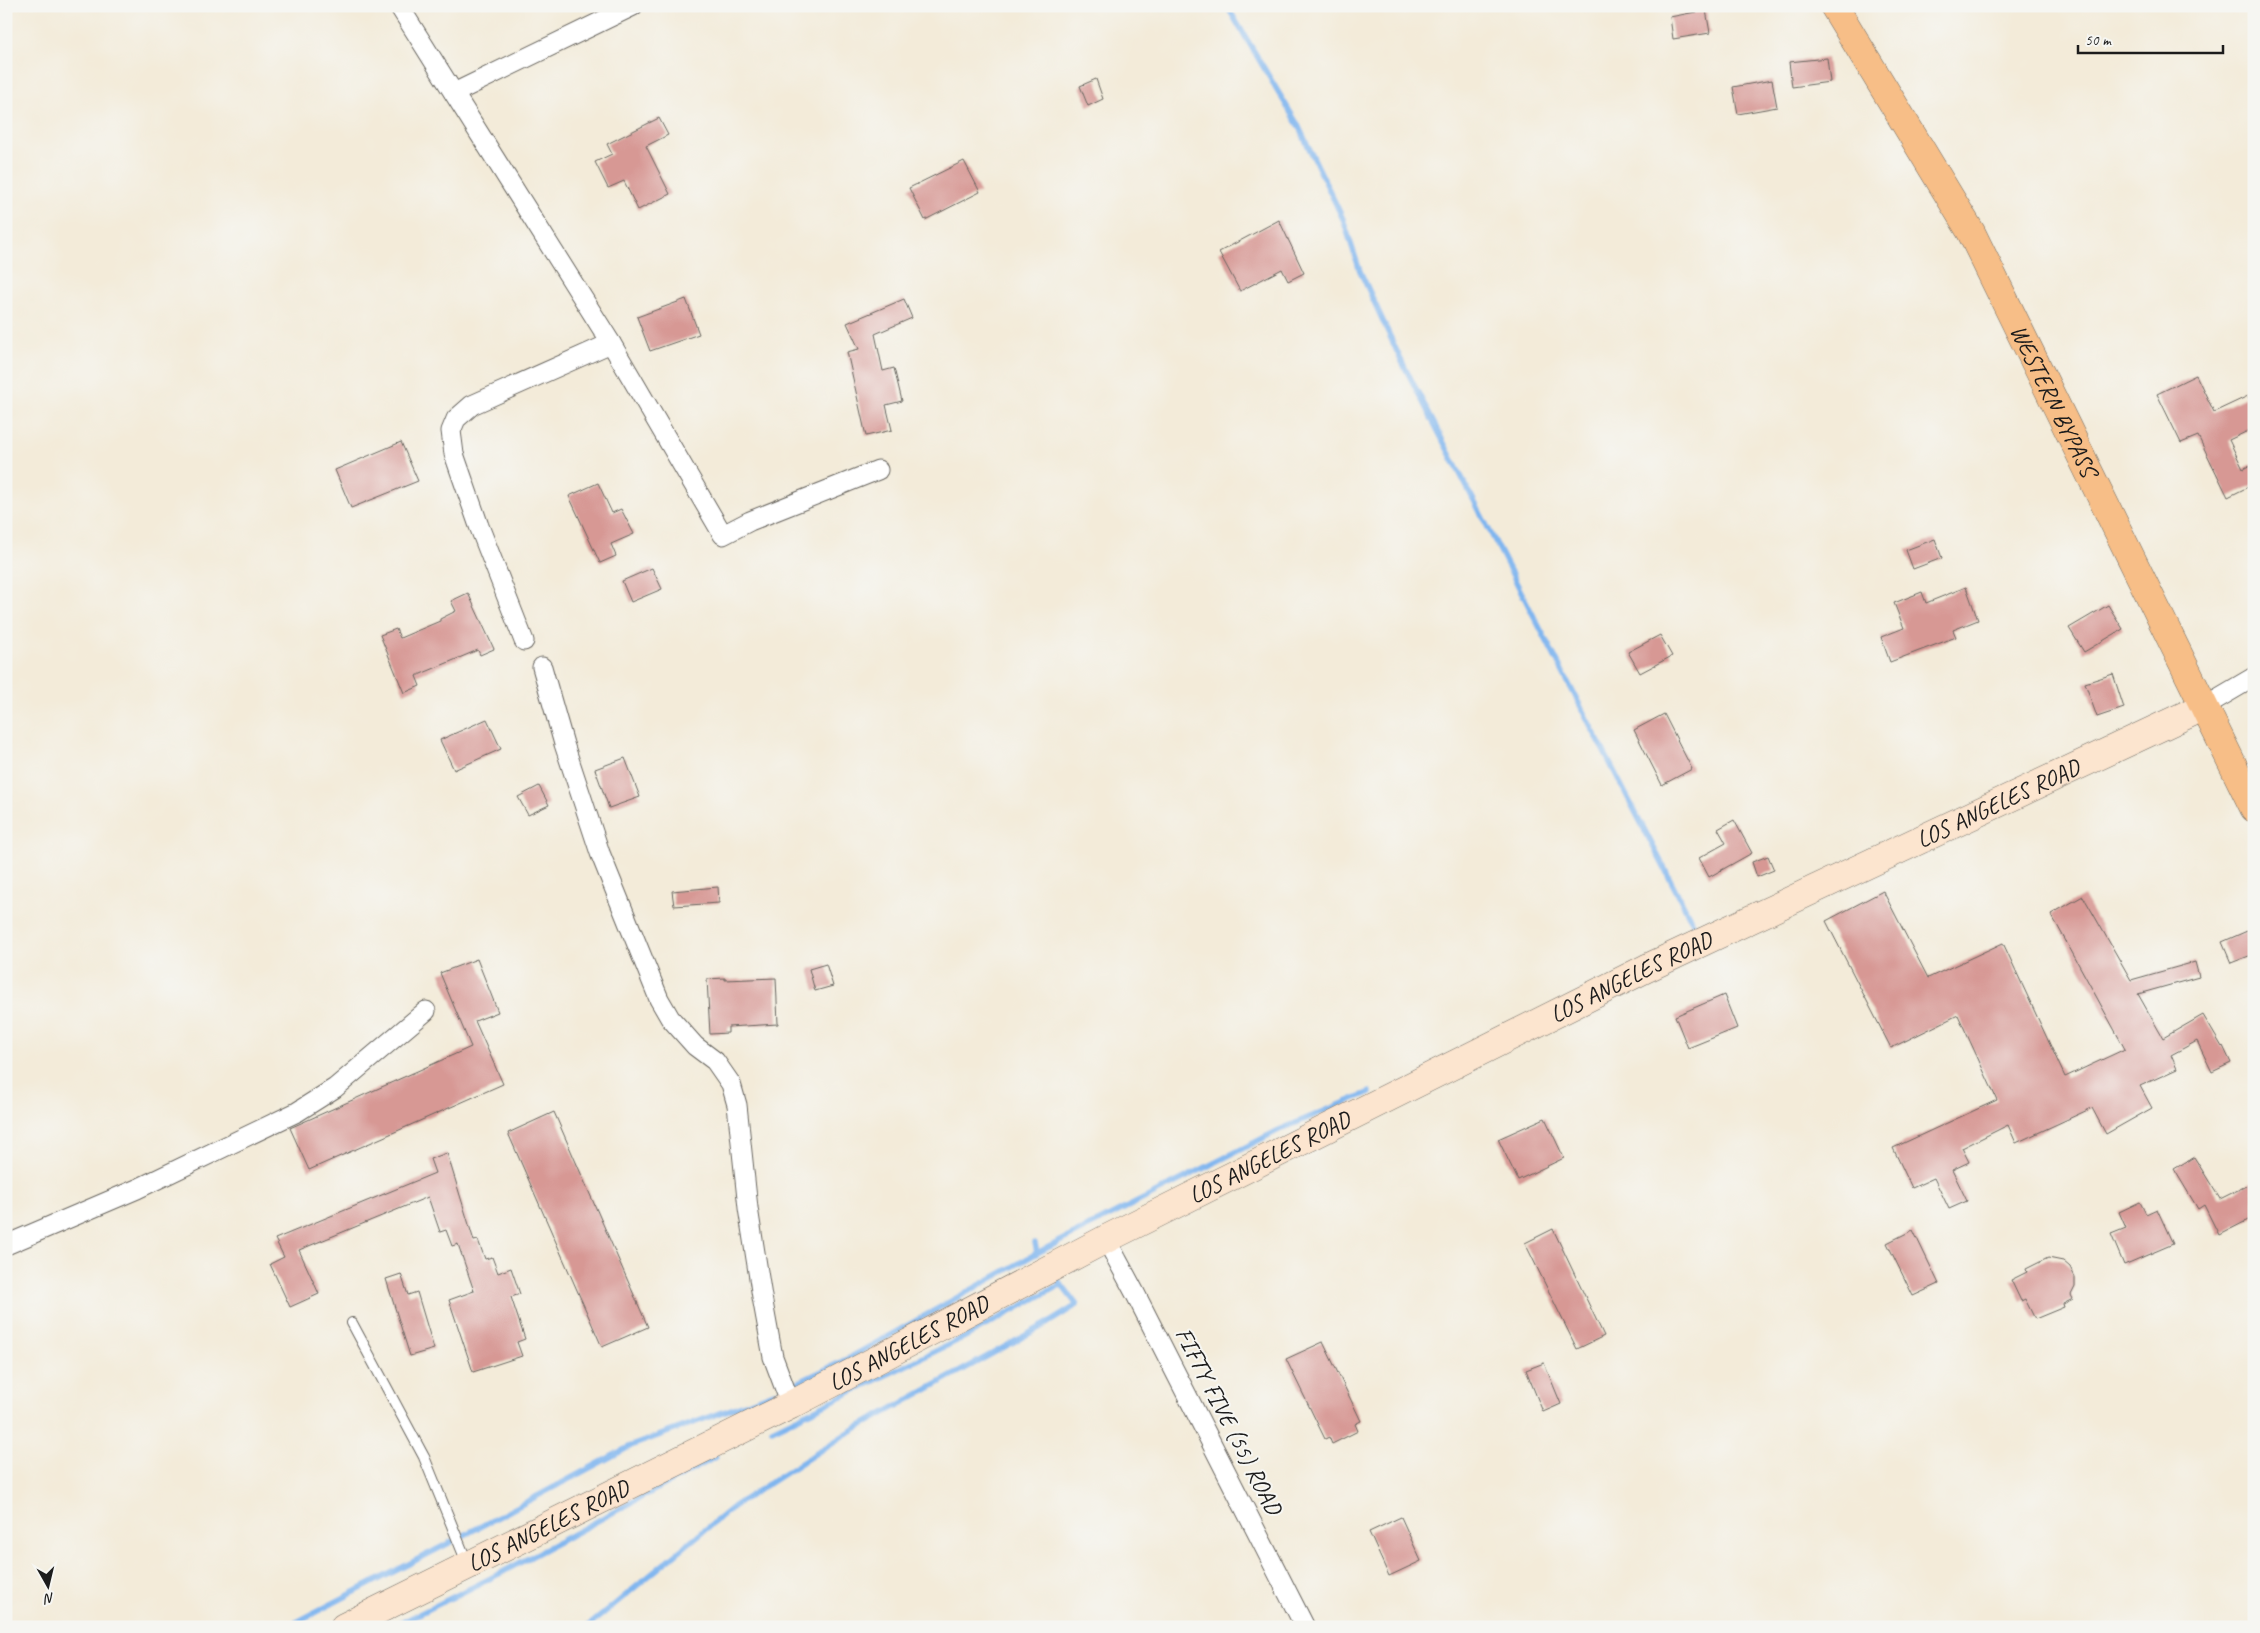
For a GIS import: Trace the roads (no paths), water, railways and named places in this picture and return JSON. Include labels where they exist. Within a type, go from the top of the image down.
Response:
[{"type":"main road","name":"WESTERN BYPASS","points":[[1834,6],[1971,232],[2254,808]]},
{"type":"main road","name":"LOS ANGELES ROAD","points":[[344,1627],[791,1405],[1106,1239],[1647,968],[2203,707]]},
{"type":"street","points":[[399,6],[611,343],[723,535],[750,522],[878,470]]},
{"type":"street","points":[[454,93],[633,6]]},
{"type":"street","points":[[524,641],[479,526],[454,454],[451,431],[456,419],[472,405],[611,343]]},
{"type":"street","points":[[542,667],[564,744],[600,853],[660,998],[670,1018],[695,1046],[715,1061],[731,1084],[738,1105],[748,1208],[773,1357],[791,1405]]},
{"type":"street","points":[[2203,707],[2254,677]]},
{"type":"street","points":[[6,1245],[137,1189],[297,1112],[335,1088],[426,1011]]},
{"type":"street","name":"FIFTY FIVE (55) ROAD","points":[[1106,1239],[1305,1627]]},
{"type":"lane","points":[[352,1323],[424,1457],[468,1566]]},
{"type":"waterway","points":[[1227,6],[1298,125],[1343,219],[1360,271],[1399,356],[1699,935]]},
{"type":"waterway","points":[[287,1627],[631,1446],[785,1389],[851,1357],[1037,1253],[1279,1130],[1370,1092]]},
{"type":"waterway","points":[[1035,1243],[1037,1253]]},
{"type":"waterway","points":[[587,1627],[734,1506],[846,1434],[1048,1323],[1077,1305],[1053,1274]]},
{"type":"waterway","points":[[772,1430],[963,1338],[1060,1285]]},
{"type":"waterway","points":[[393,1627],[499,1574],[716,1457]]}]
